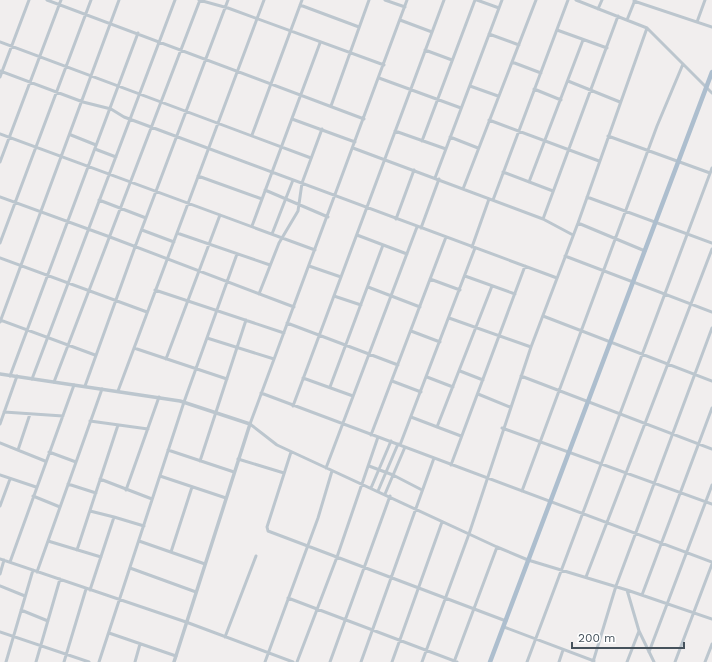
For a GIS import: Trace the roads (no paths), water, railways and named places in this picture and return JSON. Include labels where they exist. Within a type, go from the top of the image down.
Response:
[{"type":"main road","points":[[490,662],[712,72]]},
{"type":"street","points":[[0,77],[29,0]]},
{"type":"street","points":[[47,0],[160,41],[364,119]]},
{"type":"street","points":[[0,162],[61,0]]},
{"type":"street","points":[[0,243],[91,0]]},
{"type":"street","points":[[95,355],[0,321],[71,135],[119,0]]},
{"type":"street","points":[[32,378],[175,0]]},
{"type":"street","points":[[54,382],[200,0],[226,7],[320,43],[384,65]]},
{"type":"street","points":[[85,386],[135,246],[228,0]]},
{"type":"street","points":[[118,391],[264,0]]},
{"type":"street","points":[[252,135],[302,0]]},
{"type":"street","points":[[331,106],[369,0]]},
{"type":"street","points":[[386,0],[405,7]]},
{"type":"street","points":[[174,662],[250,424],[408,0]]},
{"type":"street","points":[[293,406],[444,0]]},
{"type":"street","points":[[422,141],[476,0],[499,8]]},
{"type":"street","points":[[435,178],[502,0]]},
{"type":"street","points":[[463,189],[536,0]]},
{"type":"street","points":[[378,491],[427,377],[460,290],[491,200],[568,0]]},
{"type":"street","points":[[576,0],[647,28],[712,93]]},
{"type":"street","points":[[598,9],[602,0]]},
{"type":"street","points":[[627,20],[634,0],[712,27]]},
{"type":"street","points":[[697,22],[705,0]]},
{"type":"street","points":[[300,5],[359,27]]},
{"type":"street","points":[[543,219],[618,16]]},
{"type":"street","points":[[400,20],[432,32]]},
{"type":"street","points":[[422,662],[468,534],[502,428],[542,316],[578,223],[647,28]]},
{"type":"street","points":[[557,30],[607,48]]},
{"type":"street","points":[[10,376],[46,276],[138,33]]},
{"type":"street","points":[[489,34],[518,45]]},
{"type":"street","points":[[530,182],[584,40]]},
{"type":"street","points":[[0,42],[311,158]]},
{"type":"street","points":[[252,226],[320,43]]},
{"type":"street","points":[[425,50],[452,60]]},
{"type":"street","points":[[512,62],[540,73]]},
{"type":"street","points":[[522,492],[627,211],[648,150],[683,64]]},
{"type":"street","points":[[1,72],[83,102],[109,108],[130,119],[302,183],[335,197],[557,278]]},
{"type":"street","points":[[379,78],[461,108]]},
{"type":"street","points":[[568,82],[620,102]]},
{"type":"street","points":[[470,86],[498,96]]},
{"type":"street","points":[[534,89],[561,100]]},
{"type":"street","points":[[292,119],[355,142]]},
{"type":"street","points":[[489,120],[599,161]]},
{"type":"street","points":[[260,294],[282,237],[295,217],[299,205],[302,183],[322,129]]},
{"type":"street","points":[[395,132],[446,149]]},
{"type":"street","points":[[0,134],[315,250]]},
{"type":"street","points":[[71,135],[116,157]]},
{"type":"street","points":[[608,136],[710,173]]},
{"type":"street","points":[[450,137],[478,148]]},
{"type":"street","points":[[353,148],[543,219],[573,235]]},
{"type":"street","points":[[527,662],[712,168]]},
{"type":"street","points":[[396,219],[414,170]]},
{"type":"street","points":[[503,172],[553,191]]},
{"type":"street","points":[[198,176],[262,199]]},
{"type":"street","points":[[421,228],[439,179]]},
{"type":"street","points":[[272,234],[293,180]]},
{"type":"street","points":[[265,190],[328,217]]},
{"type":"street","points":[[0,197],[135,246],[199,272],[294,307]]},
{"type":"street","points":[[587,197],[712,243]]},
{"type":"street","points":[[99,200],[146,218]]},
{"type":"street","points":[[166,358],[220,215]]},
{"type":"street","points":[[578,223],[645,251]]},
{"type":"street","points":[[326,468],[416,227]]},
{"type":"street","points":[[142,230],[174,242]]},
{"type":"street","points":[[177,233],[270,265]]},
{"type":"street","points":[[357,235],[406,254]]},
{"type":"street","points":[[371,435],[446,237]]},
{"type":"street","points":[[330,387],[384,245]]},
{"type":"street","points":[[586,577],[712,249]]},
{"type":"street","points":[[99,662],[140,541],[152,499],[184,402],[237,254]]},
{"type":"street","points":[[565,256],[712,312]]},
{"type":"street","points":[[0,258],[148,312]]},
{"type":"street","points":[[309,266],[342,277]]},
{"type":"street","points":[[451,465],[525,266]]},
{"type":"street","points":[[465,276],[515,294]]},
{"type":"street","points":[[430,279],[460,290]]},
{"type":"street","points":[[437,427],[492,286]]},
{"type":"street","points":[[368,287],[420,307]]},
{"type":"street","points":[[156,290],[284,333]]},
{"type":"street","points":[[334,296],[361,305]]},
{"type":"street","points":[[542,316],[712,381]]},
{"type":"street","points":[[449,318],[531,347]]},
{"type":"street","points":[[200,461],[246,320]]},
{"type":"street","points":[[287,323],[398,365]]},
{"type":"street","points":[[504,627],[593,662],[616,586],[712,328]]},
{"type":"street","points":[[411,331],[440,342]]},
{"type":"street","points":[[207,338],[274,359]]},
{"type":"street","points":[[134,348],[227,378]]},
{"type":"street","points":[[460,371],[483,380]]},
{"type":"street","points":[[0,374],[159,397],[184,402],[216,412],[250,424],[269,440],[291,452],[390,496],[468,534],[528,560],[616,586],[712,619]]},
{"type":"street","points":[[0,424],[17,376]]},
{"type":"street","points":[[521,376],[712,449]]},
{"type":"street","points":[[427,377],[453,387]]},
{"type":"street","points":[[303,378],[353,396]]},
{"type":"street","points":[[392,381],[421,392]]},
{"type":"street","points":[[10,562],[45,461],[74,385]]},
{"type":"street","points":[[37,572],[102,388]]},
{"type":"street","points":[[262,393],[342,425],[399,444],[522,492],[687,552],[712,563],[675,662]]},
{"type":"street","points":[[478,394],[510,406]]},
{"type":"street","points":[[126,490],[159,397]]},
{"type":"street","points":[[642,595],[712,408]]},
{"type":"street","points":[[4,412],[62,416]]},
{"type":"street","points":[[18,450],[30,414]]},
{"type":"street","points":[[411,417],[462,436]]},
{"type":"street","points":[[90,421],[148,429]]},
{"type":"street","points":[[77,550],[118,425]]},
{"type":"street","points":[[502,428],[712,504]]},
{"type":"street","points":[[297,662],[318,610],[378,437]]},
{"type":"street","points":[[371,488],[391,442]]},
{"type":"street","points":[[0,443],[45,461]]},
{"type":"street","points":[[385,494],[405,447]]},
{"type":"street","points":[[168,450],[234,472]]},
{"type":"street","points":[[49,452],[76,462]]},
{"type":"street","points":[[291,452],[267,529],[269,532],[446,597],[506,621]]},
{"type":"street","points":[[361,662],[434,458]]},
{"type":"street","points":[[238,459],[284,473]]},
{"type":"street","points":[[368,466],[393,475],[422,490]]},
{"type":"street","points":[[265,662],[307,546],[332,471]]},
{"type":"street","points":[[0,475],[36,487]]},
{"type":"street","points":[[160,476],[226,498]]},
{"type":"street","points":[[0,506],[10,479]]},
{"type":"street","points":[[100,479],[152,499]]},
{"type":"street","points":[[68,484],[96,493]]},
{"type":"street","points":[[649,652],[712,485]]},
{"type":"street","points":[[171,552],[192,487]]},
{"type":"street","points":[[33,496],[60,507]]},
{"type":"street","points":[[330,662],[390,496]]},
{"type":"street","points":[[90,511],[144,526]]},
{"type":"street","points":[[64,662],[114,517]]},
{"type":"street","points":[[392,662],[442,522]]},
{"type":"street","points":[[48,540],[101,557]]},
{"type":"street","points":[[140,541],[205,564]]},
{"type":"street","points":[[288,598],[455,662],[497,547]]},
{"type":"street","points":[[225,637],[256,556]]},
{"type":"street","points":[[0,559],[120,601],[186,622],[293,662]]},
{"type":"street","points":[[0,574],[4,560]]},
{"type":"street","points":[[130,568],[196,592]]},
{"type":"street","points":[[6,662],[32,570]]},
{"type":"street","points":[[36,662],[60,579]]},
{"type":"street","points":[[0,586],[25,596]]},
{"type":"street","points":[[627,590],[638,631],[654,662]]},
{"type":"street","points":[[21,610],[48,621]]},
{"type":"street","points":[[627,662],[638,631]]},
{"type":"street","points":[[0,632],[89,662]]},
{"type":"street","points":[[109,633],[176,656]]},
{"type":"street","points":[[135,662],[140,644]]},
{"type":"street","points":[[705,662],[712,644]]},
{"type":"street","points":[[559,662],[563,650]]}]
